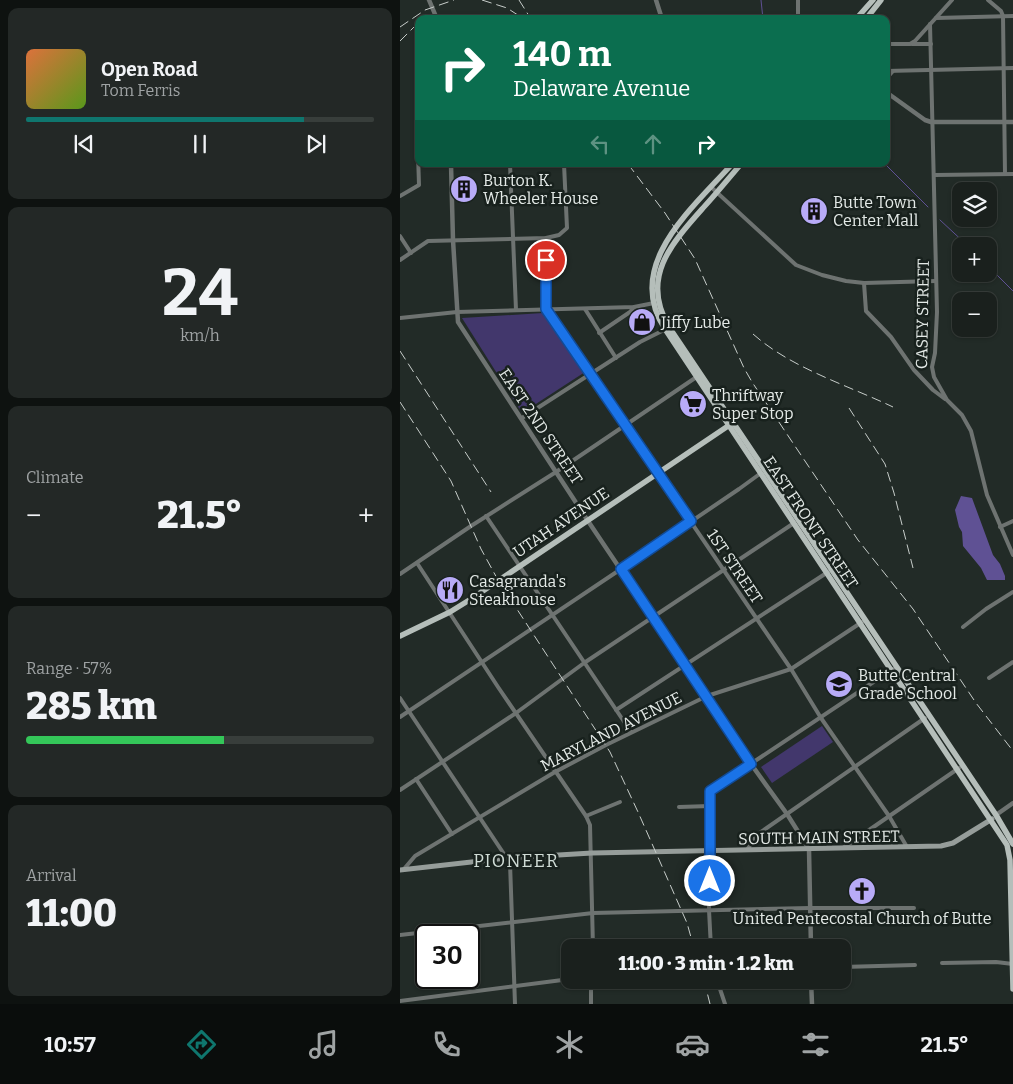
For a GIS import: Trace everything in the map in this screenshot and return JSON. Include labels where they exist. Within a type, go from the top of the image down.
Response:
[{"type":"main road","points":[[859,15],[872,0]]},
{"type":"main road","points":[[869,15],[881,0]]},
{"type":"main road","name":"EAST FRONT STREET","points":[[729,167],[673,232],[660,253],[653,273],[652,292],[658,318],[667,328],[1011,843]]},
{"type":"main road","points":[[682,232],[739,167]]},
{"type":"main road","points":[[682,232],[696,211],[694,207]]},
{"type":"main road","name":"EAST FRONT STREET","points":[[656,303],[659,274],[666,255],[682,232]]},
{"type":"main road","name":"UTAH AVENUE","points":[[400,636],[450,612],[731,424]]},
{"type":"main road","name":"SOUTH MAIN STREET","points":[[402,870],[507,858],[592,853],[941,846],[953,843],[994,817]]},
{"type":"main road","points":[[1011,843],[1013,989]]},
{"type":"street","points":[[429,0],[435,15]]},
{"type":"street","points":[[656,0],[661,15]]},
{"type":"street","points":[[798,0],[798,15]]},
{"type":"street","points":[[910,44],[917,40],[952,0]]},
{"type":"street","points":[[988,0],[1001,11],[1003,16],[1005,174]]},
{"type":"street","points":[[936,18],[1013,16]]},
{"type":"street","name":"CASEY STREET","points":[[930,24],[937,335],[932,367],[934,377],[947,400],[962,415],[971,431],[987,495],[1013,555]]},
{"type":"street","points":[[890,44],[931,44]]},
{"type":"street","points":[[890,72],[1013,68]]},
{"type":"street","points":[[890,75],[893,72]]},
{"type":"street","points":[[890,95],[925,120],[933,123],[1013,122]]},
{"type":"street","points":[[400,196],[419,184],[419,167]]},
{"type":"street","name":"EAST 2ND STREET","points":[[451,167],[458,322],[556,472],[809,849]]},
{"type":"street","points":[[510,167],[516,310]]},
{"type":"street","points":[[400,260],[428,242],[546,238],[559,235],[567,228],[564,167]]},
{"type":"street","points":[[934,175],[1013,174]]},
{"type":"street","points":[[711,187],[796,265],[822,275],[846,281],[936,281]]},
{"type":"street","points":[[400,236],[411,253]]},
{"type":"street","points":[[546,238],[546,309]]},
{"type":"street","points":[[864,282],[866,311],[891,337],[914,370],[933,390],[947,400]]},
{"type":"street","points":[[400,318],[457,312],[634,307],[656,303]]},
{"type":"street","points":[[599,333],[630,312],[634,307]]},
{"type":"street","name":"1ST STREET","points":[[546,309],[791,669],[821,718],[889,816],[907,847]]},
{"type":"street","points":[[585,309],[616,358]]},
{"type":"street","points":[[522,418],[640,342],[667,328]]},
{"type":"street","points":[[400,574],[699,376]]},
{"type":"street","points":[[400,717],[763,472]]},
{"type":"street","points":[[486,516],[631,732]]},
{"type":"street","points":[[400,790],[516,713],[584,663],[796,521]]},
{"type":"street","points":[[1000,527],[1013,521]]},
{"type":"street","points":[[417,562],[586,816],[590,825],[592,853],[593,939]]},
{"type":"street","points":[[616,710],[830,571]]},
{"type":"street","points":[[964,627],[986,609],[1013,592]]},
{"type":"street","name":"MARYLAND AVENUE","points":[[402,870],[415,856],[555,772],[631,732],[707,696],[791,669],[863,621]]},
{"type":"street","points":[[989,678],[1013,662]]},
{"type":"street","points":[[711,939],[710,791],[894,668]]},
{"type":"street","points":[[400,698],[510,863],[515,1004]]},
{"type":"street","points":[[746,850],[758,834],[927,717]]},
{"type":"street","points":[[842,849],[960,767]]},
{"type":"street","points":[[416,779],[452,834]]},
{"type":"street","points":[[586,816],[620,802]]},
{"type":"street","points":[[994,817],[1013,804]]},
{"type":"street","points":[[679,807],[710,806]]},
{"type":"street","points":[[809,849],[811,939]]},
{"type":"street","points":[[400,935],[593,912],[914,908]]},
{"type":"street","points":[[942,962],[996,962],[1013,964]]},
{"type":"street","points":[[851,966],[915,965]]},
{"type":"street","points":[[400,1001],[561,980]]},
{"type":"street","points":[[591,989],[591,1004]]},
{"type":"street","points":[[720,989],[725,1004]]},
{"type":"street","points":[[811,989],[812,1004]]},
{"type":"shaded area","points":[[543,313],[585,372],[522,413],[462,318]]},
{"type":"shaded area","points":[[961,496],[972,498],[993,555],[1000,564],[1005,580],[987,580],[981,568],[963,546],[962,532],[955,510]]},
{"type":"shaded area","points":[[822,726],[833,742],[772,783],[761,767]]},
{"type":"waterway","points":[[761,0],[763,15]]},
{"type":"waterway","points":[[888,167],[928,207]]},
{"type":"waterway","points":[[940,220],[958,237]]},
{"type":"waterway","points":[[997,275],[1013,291]]},
{"type":"railway","points":[[418,15],[425,10],[454,0]]},
{"type":"railway","points":[[482,0],[507,8],[518,15]]},
{"type":"railway","points":[[519,0],[528,15]]},
{"type":"railway","points":[[400,27],[415,17]]},
{"type":"railway","points":[[400,41],[415,26]]},
{"type":"railway","points":[[630,167],[665,213],[695,259],[752,382],[858,540],[913,609],[976,703],[1013,751]]},
{"type":"railway","points":[[753,334],[784,357],[893,407]]},
{"type":"railway","points":[[400,351],[491,492]]},
{"type":"railway","points":[[400,402],[451,481],[481,549],[498,580],[610,752],[687,923],[691,939]]},
{"type":"railway","points":[[849,408],[885,464],[913,568]]},
{"type":"railway","points":[[706,989],[710,1004]]},
{"type":"place","name":"Burton K. Wheeler House","points":[[464,189]]},
{"type":"place","name":"Butte Town Center Mall","points":[[814,211]]},
{"type":"place","name":"Jiffy Lube","points":[[642,322]]},
{"type":"place","name":"Thriftway Super Stop","points":[[693,404]]},
{"type":"place","name":"Casagranda's Steakhouse","points":[[450,590]]},
{"type":"place","name":"Butte Central Grade School","points":[[839,684]]},
{"type":"place","name":"United Pentecostal Church of Butte","points":[[862,891]]},
{"type":"district","name":"PIONEER","points":[[516,861]]},
{"type":"route","points":[[546,260],[546,309],[691,521],[621,569],[751,764],[710,791],[710,881]]}]
